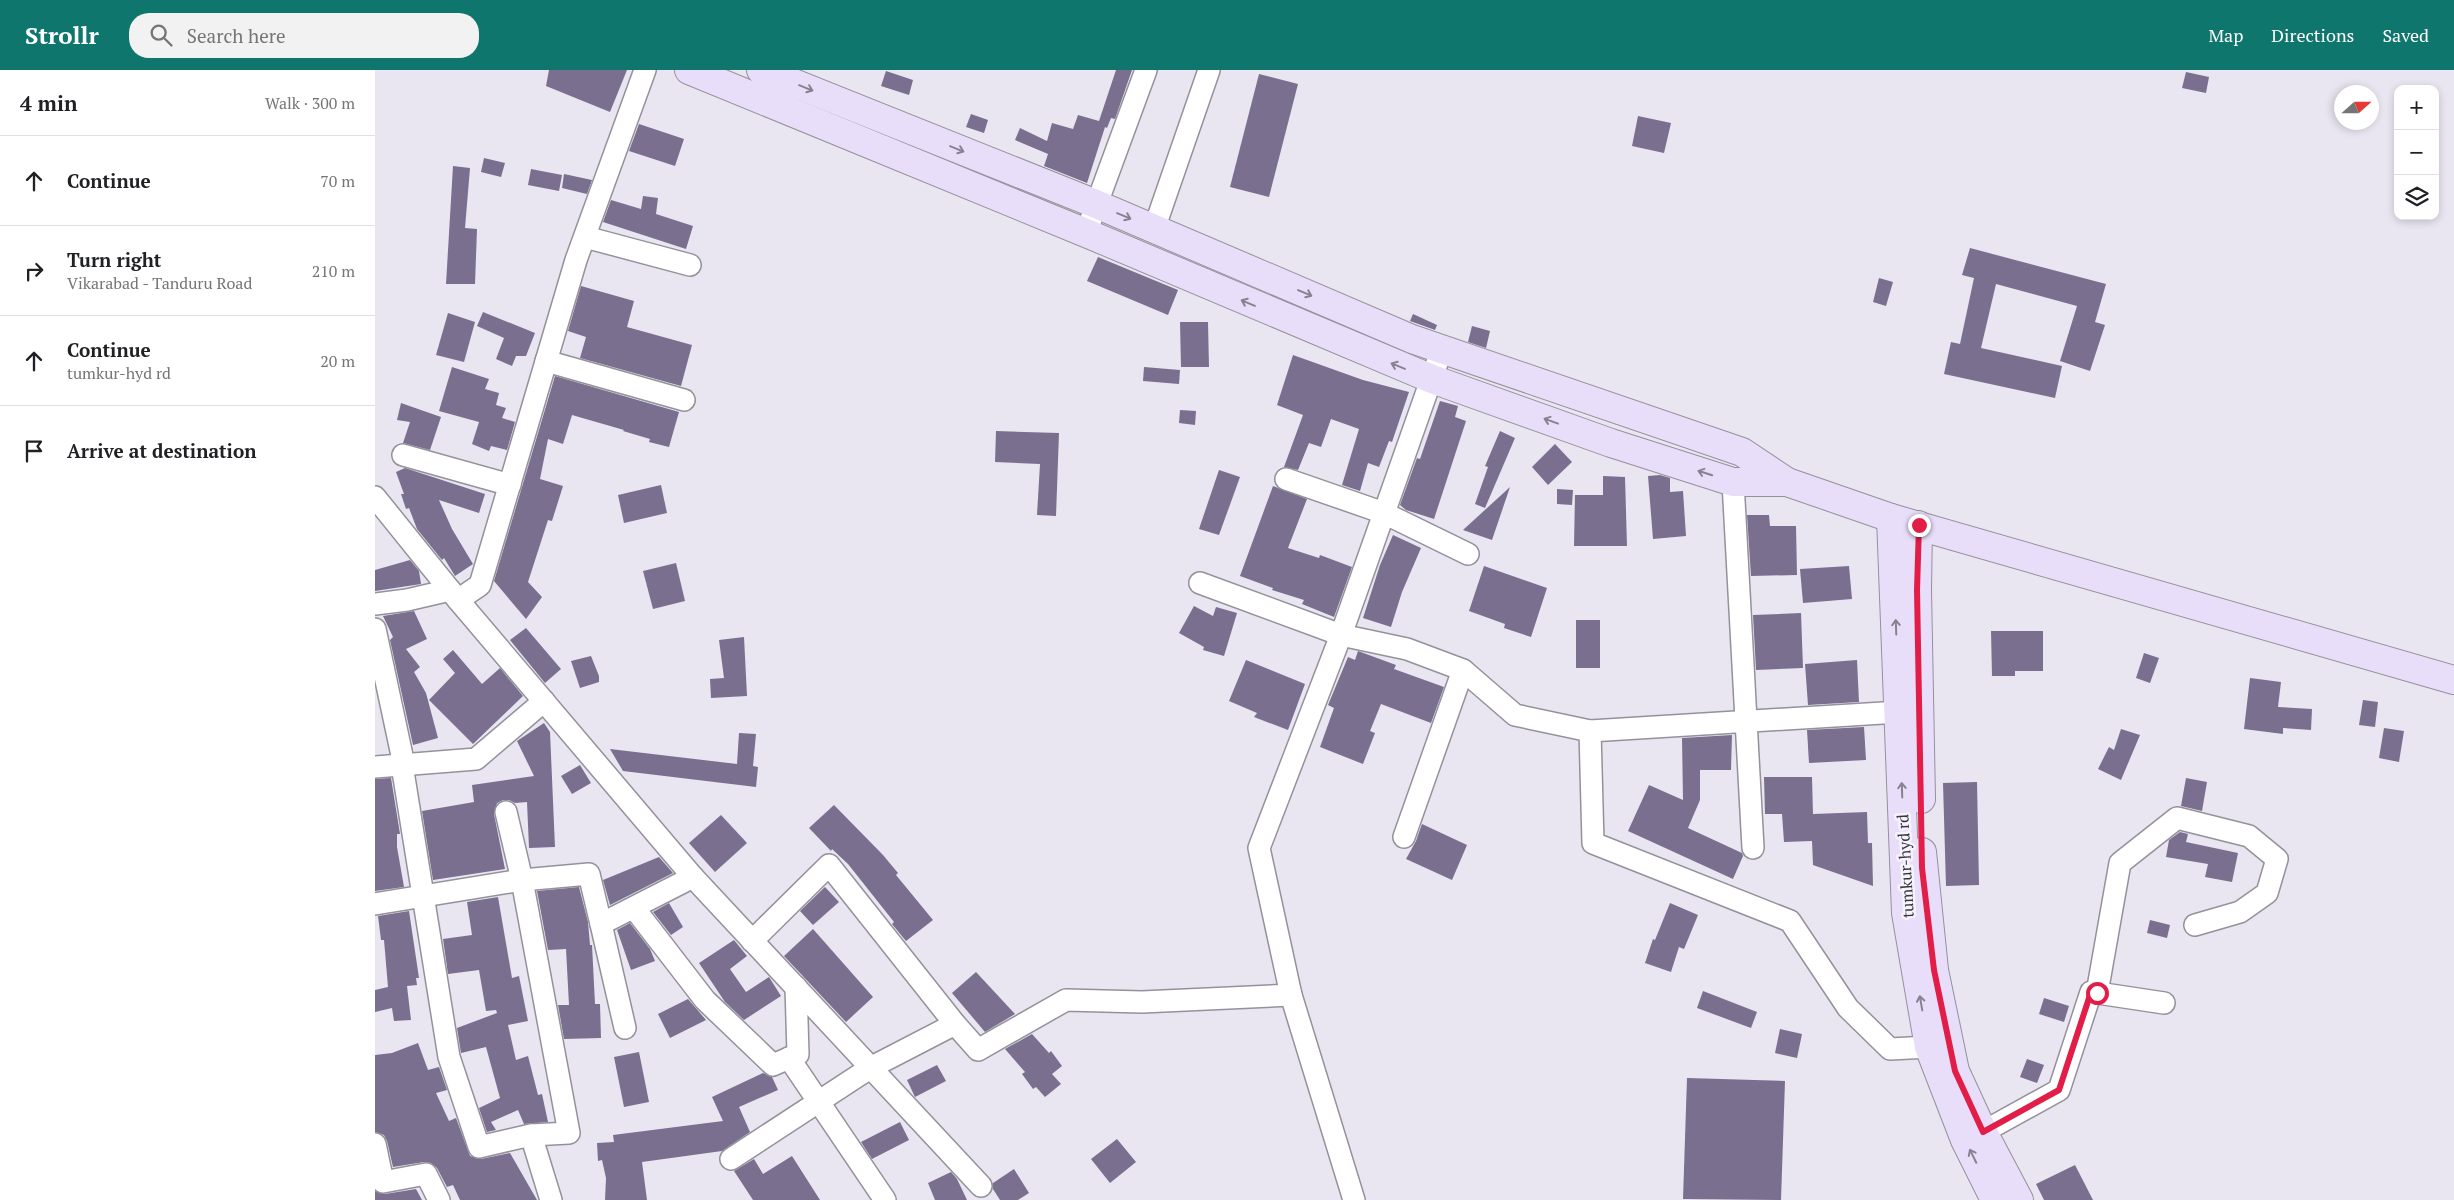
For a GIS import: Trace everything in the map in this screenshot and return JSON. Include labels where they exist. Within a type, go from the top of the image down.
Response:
[{"type":"main road","points":[[689,70],[1086,233],[1432,379],[1611,443],[1733,482],[1787,482]]},
{"type":"main road","points":[[761,70],[1096,204],[1412,339],[1742,452],[1787,482],[1891,518],[2454,680]]},
{"type":"main road","name":"tumkur-hyd rd","points":[[1891,518],[1906,913],[1929,1047],[1965,1140],[1995,1200]]},
{"type":"main road","points":[[1919,525],[1917,590],[1922,868],[1934,970],[1955,1071],[1983,1132],[2019,1200]]},
{"type":"street","points":[[375,604],[454,595],[480,585],[585,237],[645,70]]},
{"type":"street","points":[[1086,233],[1147,70]]},
{"type":"street","points":[[1154,229],[1209,70]]},
{"type":"street","points":[[585,237],[690,265]]},
{"type":"street","points":[[1354,1200],[1291,995],[1259,848],[1341,635],[1441,349]]},
{"type":"street","points":[[546,362],[684,400]]},
{"type":"street","points":[[403,454],[510,485]]},
{"type":"street","points":[[1287,479],[1384,513],[1469,554]]},
{"type":"street","points":[[1733,482],[1753,848]]},
{"type":"street","points":[[375,497],[454,595],[693,878],[981,1186]]},
{"type":"street","points":[[1200,583],[1341,635],[1407,649],[1463,670],[1515,715],[1590,731],[1899,712]]},
{"type":"street","points":[[375,629],[403,765],[449,1057],[479,1147],[531,1135],[569,1133],[522,880],[505,812]]},
{"type":"street","points":[[1404,838],[1463,670]]},
{"type":"street","points":[[375,767],[475,759],[544,701]]},
{"type":"street","points":[[1590,731],[1593,843],[1790,922],[1848,1008],[1890,1049],[1929,1047]]},
{"type":"street","points":[[2097,993],[2119,862],[2177,818],[2249,836],[2277,859],[2267,893],[2240,912],[2195,925]]},
{"type":"street","points":[[752,941],[829,865],[955,1024],[978,1050],[1066,1000],[1142,1002],[1291,995]]},
{"type":"street","points":[[375,904],[522,880],[589,874],[625,1028]]},
{"type":"street","points":[[601,924],[693,878]]},
{"type":"street","points":[[634,908],[705,1000],[773,1065],[797,1054],[796,987]]},
{"type":"street","points":[[1983,1132],[2059,1090],[2091,992],[2164,1004]]},
{"type":"street","points":[[731,1159],[871,1068],[955,1024]]},
{"type":"street","points":[[789,1058],[820,1101],[885,1200]]},
{"type":"street","points":[[531,1135],[551,1200]]},
{"type":"street","points":[[375,1144],[383,1182],[426,1174],[439,1200]]},
{"type":"building","points":[[549,70],[627,70],[610,112],[546,86]]},
{"type":"building","points":[[1116,70],[1132,70],[1115,119],[1111,118],[1107,128],[1105,127],[1087,183],[1044,166],[1048,154],[1015,140],[1020,128],[1047,141],[1052,123],[1073,129],[1078,115],[1099,121]]},
{"type":"building","points":[[886,71],[913,80],[909,95],[881,86]]},
{"type":"building","points":[[2186,72],[2209,77],[2206,93],[2182,88]]},
{"type":"building","points":[[1259,74],[1298,84],[1269,197],[1230,187]]},
{"type":"building","points":[[971,114],[988,120],[984,133],[966,127]]},
{"type":"building","points":[[1638,116],[1671,123],[1664,153],[1632,146]]},
{"type":"building","points":[[639,124],[684,139],[675,166],[629,151]]},
{"type":"building","points":[[484,158],[505,163],[501,177],[481,172]]},
{"type":"building","points":[[453,166],[470,168],[465,228],[477,229],[475,284],[446,284]]},
{"type":"building","points":[[531,169],[562,175],[559,191],[528,185]]},
{"type":"building","points":[[564,174],[592,180],[587,194],[562,188]]},
{"type":"building","points":[[643,196],[658,198],[656,214],[693,226],[686,249],[603,222],[611,200],[641,209]]},
{"type":"building","points":[[1970,248],[2106,284],[2095,322],[2105,325],[2090,371],[2060,361],[2077,306],[1996,284],[1981,348],[2062,366],[2055,398],[1944,374],[1951,342],[1960,344],[1974,278],[1962,275]]},
{"type":"building","points":[[1098,257],[1178,290],[1168,315],[1087,281]]},
{"type":"building","points":[[1879,278],[1893,282],[1886,306],[1873,302]]},
{"type":"building","points":[[581,286],[634,301],[627,327],[692,345],[681,386],[580,358],[586,337],[568,331]]},
{"type":"building","points":[[483,312],[535,333],[526,356],[516,356],[512,366],[496,359],[504,338],[477,326]]},
{"type":"building","points":[[448,313],[475,322],[464,362],[436,355]]},
{"type":"building","points":[[1413,314],[1437,325],[1435,330],[1410,321]]},
{"type":"building","points":[[1180,322],[1208,322],[1209,367],[1181,367]]},
{"type":"building","points":[[1472,326],[1490,331],[1486,348],[1468,342]]},
{"type":"building","points":[[1293,355],[1363,380],[1409,392],[1392,442],[1389,441],[1379,467],[1368,463],[1360,491],[1342,485],[1359,429],[1331,419],[1321,447],[1309,443],[1298,470],[1284,467],[1303,415],[1277,405]]},
{"type":"building","points":[[452,367],[489,379],[485,389],[499,393],[496,405],[506,408],[502,418],[515,422],[507,450],[491,446],[489,451],[472,444],[479,422],[439,411]]},
{"type":"building","points":[[1144,367],[1180,370],[1179,384],[1143,381]]},
{"type":"building","points":[[555,376],[679,412],[669,447],[649,442],[650,439],[624,430],[572,415],[563,444],[548,439],[540,479],[563,486],[552,521],[548,520],[528,582],[542,597],[526,619],[494,581]]},
{"type":"building","points":[[1440,401],[1458,406],[1455,417],[1466,421],[1434,519],[1406,510],[1400,505],[1417,458],[1420,459]]},
{"type":"building","points":[[401,403],[441,417],[430,450],[403,443],[410,422],[397,420]]},
{"type":"building","points":[[1180,410],[1196,411],[1195,425],[1179,423]]},
{"type":"building","points":[[996,431],[1059,433],[1056,516],[1037,515],[1040,464],[995,462]]},
{"type":"building","points":[[1500,431],[1515,438],[1485,508],[1475,504],[1488,467],[1485,466]]},
{"type":"building","points":[[1555,444],[1572,462],[1548,485],[1532,467]]},
{"type":"building","points":[[405,468],[485,494],[479,513],[439,500],[452,529],[473,564],[455,576],[444,558],[442,560],[417,529],[409,508],[406,509],[401,494],[404,494],[396,472]]},
{"type":"building","points":[[1219,470],[1240,477],[1219,535],[1199,529]]},
{"type":"building","points":[[1660,475],[1670,478],[1670,492],[1683,491],[1686,536],[1653,539],[1648,476]]},
{"type":"building","points":[[1603,476],[1625,477],[1627,546],[1574,546],[1575,495],[1603,495]]},
{"type":"building","points":[[661,485],[667,513],[624,523],[618,495]]},
{"type":"building","points":[[1273,486],[1307,499],[1288,548],[1319,558],[1320,555],[1352,567],[1334,617],[1302,604],[1304,600],[1272,590],[1273,588],[1240,576]]},
{"type":"building","points":[[1510,487],[1492,540],[1463,530]]},
{"type":"building","points":[[1557,489],[1573,490],[1572,505],[1557,504]]},
{"type":"building","points":[[1747,515],[1769,515],[1770,526],[1796,526],[1797,575],[1751,576]]},
{"type":"building","points":[[1393,535],[1421,548],[1402,592],[1391,627],[1363,618],[1380,565]]},
{"type":"building","points":[[410,560],[419,571],[421,584],[375,591],[375,570]]},
{"type":"building","points":[[676,563],[685,601],[653,609],[643,571]]},
{"type":"building","points":[[1484,566],[1547,588],[1531,637],[1504,628],[1505,624],[1469,611]]},
{"type":"building","points":[[1849,566],[1852,599],[1803,603],[1800,569]]},
{"type":"building","points":[[1194,606],[1213,616],[1216,607],[1237,613],[1224,656],[1203,650],[1204,647],[1179,633]]},
{"type":"building","points":[[414,611],[427,639],[406,649],[420,667],[414,672],[426,693],[438,738],[413,745],[390,640],[393,637],[383,616]]},
{"type":"building","points":[[1801,613],[1803,668],[1756,670],[1753,615]]},
{"type":"building","points":[[1576,620],[1600,620],[1600,668],[1576,668]]},
{"type":"building","points":[[526,628],[561,669],[545,683],[510,640]]},
{"type":"building","points":[[1991,631],[2043,631],[2043,671],[2015,671],[2015,676],[1992,676]]},
{"type":"building","points":[[744,637],[747,696],[711,698],[710,679],[724,678],[719,640]]},
{"type":"building","points":[[453,650],[482,684],[500,668],[523,696],[473,744],[429,700],[455,673],[443,659]]},
{"type":"building","points":[[1358,651],[1396,665],[1394,669],[1444,687],[1431,723],[1381,704],[1370,731],[1375,733],[1363,764],[1320,747],[1334,708],[1328,705],[1348,657],[1355,660]]},
{"type":"building","points":[[2144,653],[2159,658],[2150,683],[2136,678]]},
{"type":"building","points":[[591,656],[599,676],[599,682],[580,688],[571,661]]},
{"type":"building","points":[[1246,660],[1305,684],[1288,730],[1254,717],[1257,713],[1229,701]]},
{"type":"building","points":[[1857,660],[1859,702],[1808,705],[1805,664]]},
{"type":"building","points":[[2250,678],[2281,682],[2278,707],[2312,709],[2311,730],[2283,728],[2283,734],[2244,729]]},
{"type":"building","points":[[2363,700],[2378,702],[2375,727],[2359,725]]},
{"type":"building","points":[[544,723],[550,732],[555,847],[529,848],[527,802],[515,803],[503,800],[497,803],[494,814],[505,869],[433,880],[422,811],[474,802],[472,785],[534,776],[517,741]]},
{"type":"building","points":[[1864,727],[1866,760],[1809,763],[1807,730]]},
{"type":"building","points":[[2384,728],[2404,731],[2399,762],[2379,758]]},
{"type":"building","points":[[2121,729],[2140,735],[2121,780],[2098,769],[2109,747],[2114,750]]},
{"type":"building","points":[[739,733],[756,734],[753,766],[758,767],[756,787],[623,771],[610,749],[737,764]]},
{"type":"building","points":[[1732,735],[1731,770],[1700,770],[1700,800],[1688,828],[1742,853],[1743,856],[1733,879],[1628,831],[1649,785],[1683,800],[1682,738]]},
{"type":"building","points":[[580,765],[591,783],[572,794],[561,776]]},
{"type":"building","points":[[1764,777],[1812,777],[1813,814],[1867,812],[1868,843],[1872,843],[1873,886],[1813,865],[1812,841],[1784,842],[1782,814],[1765,814]]},
{"type":"building","points":[[391,778],[400,834],[397,834],[397,847],[404,887],[375,891],[375,779]]},
{"type":"building","points":[[2186,778],[2207,782],[2202,811],[2181,806]]},
{"type":"building","points":[[1977,782],[1979,885],[1946,886],[1943,783]]},
{"type":"building","points":[[834,805],[883,855],[898,873],[896,875],[933,920],[906,941],[892,924],[894,922],[848,864],[832,849],[831,851],[809,828]]},
{"type":"building","points":[[721,815],[747,843],[715,872],[689,843]]},
{"type":"building","points":[[1422,824],[1467,845],[1452,880],[1406,859],[1416,841]]},
{"type":"building","points":[[2180,832],[2188,834],[2186,842],[2238,853],[2232,882],[2205,877],[2208,864],[2166,857],[2169,840]]},
{"type":"building","points":[[659,857],[673,873],[610,905],[603,880]]},
{"type":"building","points":[[579,887],[588,922],[590,945],[592,945],[595,1004],[600,1004],[601,1038],[564,1039],[558,1005],[569,1005],[566,949],[548,950],[537,891]]},
{"type":"building","points":[[825,887],[839,902],[813,925],[800,911]]},
{"type":"building","points":[[498,897],[512,978],[519,976],[528,1021],[508,1025],[516,1060],[528,1056],[538,1095],[542,1094],[548,1122],[524,1124],[518,1110],[491,1122],[496,1130],[487,1132],[479,1108],[500,1098],[486,1047],[461,1053],[457,1028],[497,1013],[496,1010],[486,1011],[479,970],[448,974],[443,939],[472,935],[467,902]]},
{"type":"building","points":[[669,903],[683,927],[671,935],[653,912]]},
{"type":"building","points":[[1670,903],[1698,915],[1684,949],[1679,947],[1671,972],[1645,963],[1653,939],[1655,940]]},
{"type":"building","points":[[409,911],[419,978],[416,978],[417,985],[407,986],[411,1020],[394,1021],[392,1008],[375,1012],[375,990],[388,987],[384,940],[381,940],[378,916]]},
{"type":"building","points":[[2150,920],[2170,925],[2167,938],[2147,933]]},
{"type":"building","points":[[630,923],[650,949],[655,961],[631,970],[617,930]]},
{"type":"building","points":[[813,929],[873,997],[846,1022],[784,956]]},
{"type":"building","points":[[734,940],[747,956],[730,969],[746,992],[769,977],[781,996],[744,1020],[725,1002],[699,963]]},
{"type":"building","points":[[976,972],[1015,1014],[985,1032],[952,993]]},
{"type":"building","points":[[1703,991],[1757,1012],[1751,1028],[1697,1008]]},
{"type":"building","points":[[2044,998],[2069,1006],[2064,1022],[2039,1014]]},
{"type":"building","points":[[688,999],[706,1020],[670,1038],[658,1014]]},
{"type":"building","points":[[1780,1029],[1802,1034],[1797,1058],[1775,1053]]},
{"type":"building","points":[[1032,1034],[1049,1053],[1051,1051],[1062,1066],[1052,1074],[1061,1084],[1045,1097],[1036,1087],[1033,1089],[1022,1074],[1025,1072],[1005,1049]]},
{"type":"building","points":[[418,1043],[428,1070],[439,1067],[447,1090],[436,1093],[449,1121],[456,1118],[470,1156],[481,1159],[510,1153],[537,1200],[460,1200],[453,1185],[447,1187],[437,1168],[431,1163],[424,1162],[393,1167],[384,1135],[375,1132],[375,1055],[392,1053]]},
{"type":"building","points":[[639,1052],[649,1102],[624,1107],[614,1057]]},
{"type":"building","points":[[2027,1059],[2044,1065],[2037,1083],[2020,1077]]},
{"type":"building","points":[[937,1065],[946,1081],[915,1097],[907,1080]]},
{"type":"building","points":[[763,1073],[772,1077],[778,1090],[739,1107],[750,1132],[722,1151],[642,1162],[647,1200],[605,1200],[606,1178],[602,1160],[598,1161],[597,1143],[614,1142],[613,1135],[723,1121],[712,1097]]},
{"type":"building","points":[[1687,1078],[1785,1081],[1781,1200],[1683,1199]]},
{"type":"building","points":[[900,1122],[909,1140],[872,1159],[861,1142]]},
{"type":"building","points":[[1117,1139],[1136,1162],[1110,1183],[1091,1159]]},
{"type":"building","points":[[792,1156],[820,1200],[753,1200],[734,1171],[754,1159],[763,1174]]},
{"type":"building","points":[[2075,1165],[2093,1200],[2044,1200],[2036,1184]]},
{"type":"building","points":[[1014,1169],[1029,1193],[1018,1200],[1000,1200],[993,1189],[993,1183]]},
{"type":"building","points":[[951,1172],[957,1179],[967,1200],[935,1200],[928,1183]]},
{"type":"building","points":[[416,1189],[422,1200],[375,1200],[375,1191],[385,1194]]},
{"type":"route","points":[[1919,525],[1917,590],[1922,868],[1934,970],[1955,1071],[1983,1132],[2059,1090],[2091,992],[2097,993]]}]
